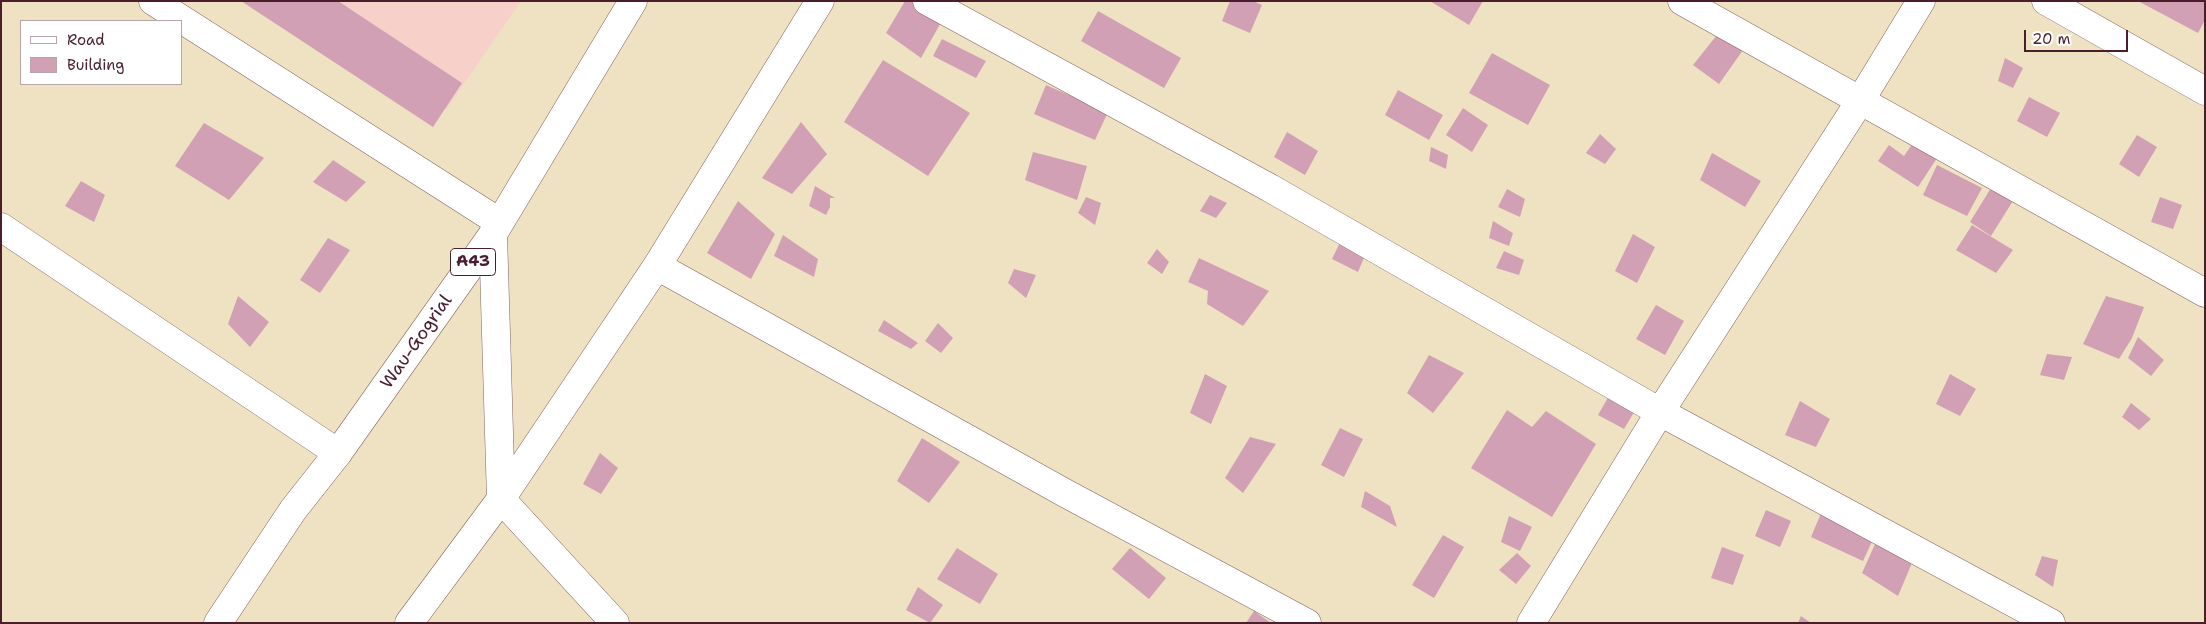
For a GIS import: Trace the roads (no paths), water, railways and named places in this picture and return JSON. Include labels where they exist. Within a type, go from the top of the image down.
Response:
[{"type":"street","points":[[152,1],[181,20]]},
{"type":"street","name":"Wau-Gogrial","points":[[218,623],[293,510],[338,453],[496,228],[633,1]]},
{"type":"street","points":[[409,623],[501,499],[657,266],[820,1]]},
{"type":"street","points":[[927,1],[1270,188],[1660,412],[2051,623]]},
{"type":"street","points":[[1682,1],[2205,293]]},
{"type":"street","points":[[1530,623],[1660,412],[1860,101],[1921,1]]},
{"type":"street","points":[[2046,1],[2205,91]]},
{"type":"street","points":[[182,21],[496,228],[501,499],[615,623]]},
{"type":"street","points":[[1,227],[338,453]]},
{"type":"street","points":[[657,266],[1065,493],[1307,623]]}]
